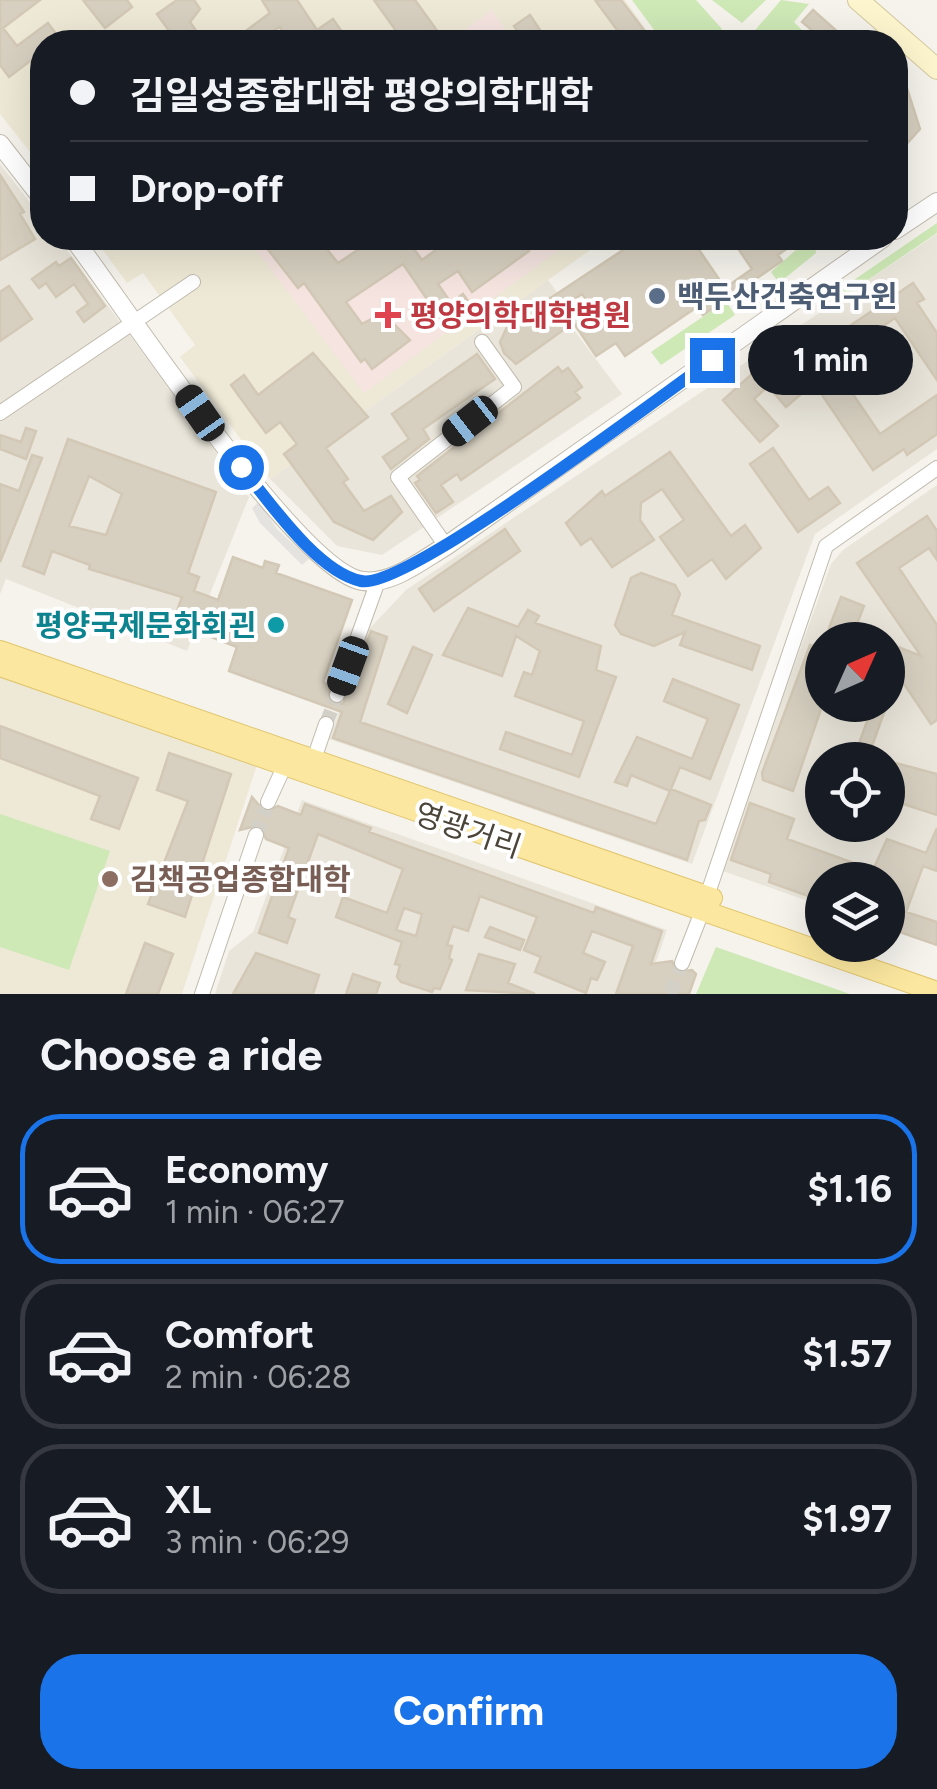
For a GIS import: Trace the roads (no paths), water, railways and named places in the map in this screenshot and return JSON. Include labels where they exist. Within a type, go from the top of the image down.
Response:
[{"type":"main road","points":[[858,0],[892,30]]},
{"type":"main road","points":[[908,44],[937,69]]},
{"type":"main road","name":"영광거리","points":[[0,651],[314,758],[937,992]]},
{"type":"main road","name":"영광거리","points":[[0,666],[284,767],[805,932]]},
{"type":"main road","points":[[892,962],[937,978]]},
{"type":"street","points":[[0,144],[30,183]]},
{"type":"street","points":[[908,221],[937,202]]},
{"type":"street","points":[[83,250],[222,444],[300,538],[346,576],[378,581],[446,546],[867,250]]},
{"type":"street","points":[[0,413],[193,282]]},
{"type":"street","points":[[446,546],[398,477],[514,388],[482,342]]},
{"type":"street","points":[[682,962],[826,546],[937,468]]},
{"type":"street","points":[[337,695],[378,581]]},
{"type":"street","points":[[314,758],[326,724]]},
{"type":"street","points":[[268,802],[284,767]]},
{"type":"street","points":[[202,994],[256,835]]},
{"type":"tunnel","points":[[326,724],[337,695]]},
{"type":"tunnel","points":[[256,835],[268,802]]},
{"type":"tunnel","points":[[670,994],[682,963]]},
{"type":"place","name":"백두산건축연구윈","points":[[657,296]]},
{"type":"place","name":"평양의학대학병원","points":[[388,315]]},
{"type":"place","name":"평양국제문화회괸","points":[[276,625]]},
{"type":"place","name":"김책공업종합대학","points":[[110,879]]}]
